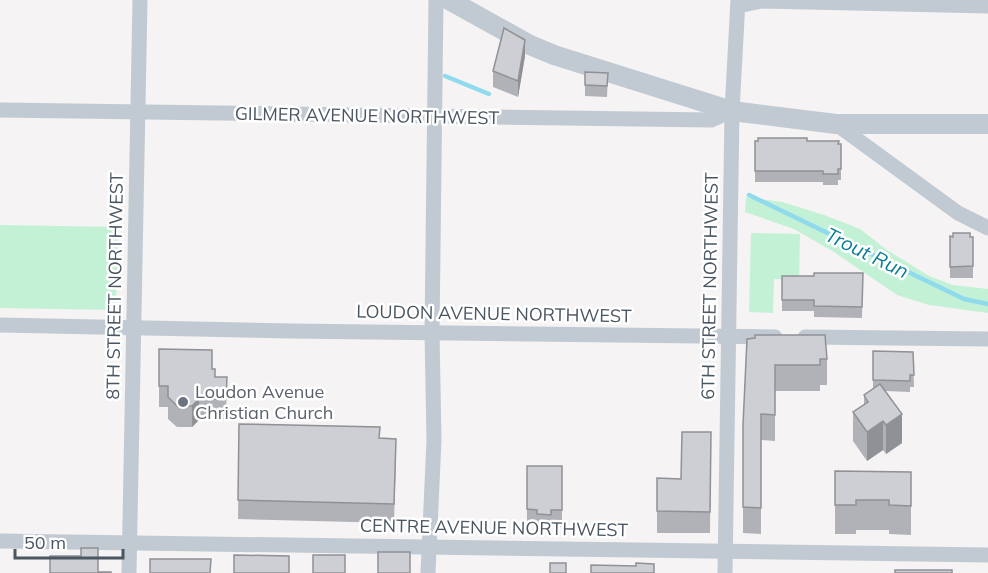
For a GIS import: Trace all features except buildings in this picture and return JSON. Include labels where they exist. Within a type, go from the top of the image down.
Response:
[{"type":"street","name":"8TH STREET NORTHWEST","points":[[129,573],[140,0]]},
{"type":"street","points":[[428,573],[434,440],[432,332],[436,0]]},
{"type":"street","points":[[449,0],[530,45],[554,55],[732,111],[836,124],[988,124]]},
{"type":"street","points":[[738,3],[988,6]]},
{"type":"street","name":"6TH STREET NORTHWEST","points":[[725,573],[732,111],[738,3]]},
{"type":"street","name":"GILMER AVENUE NORTHWEST","points":[[0,110],[711,120],[732,111]]},
{"type":"street","points":[[836,124],[958,213],[988,228]]},
{"type":"street","name":"LOUDON AVENUE NORTHWEST","points":[[0,325],[988,339]]},
{"type":"street","name":"CENTRE AVENUE NORTHWEST","points":[[0,541],[988,555]]},
{"type":"green space","points":[[746,197],[782,202],[824,215],[860,229],[887,250],[929,276],[953,285],[988,289],[988,313],[929,305],[897,295],[834,252],[794,229],[745,212]]},
{"type":"green space","points":[[0,225],[118,227],[116,310],[0,308]]},
{"type":"green space","points":[[751,233],[800,234],[799,280],[774,279],[773,313],[749,312]]},
{"type":"waterway","name":"Trout Run","points":[[445,76],[489,94]]},
{"type":"waterway","name":"Trout Run","points":[[749,195],[964,299],[988,304]]},
{"type":"place","name":"Loudon Avenue Christian Church","points":[[183,402]]}]
